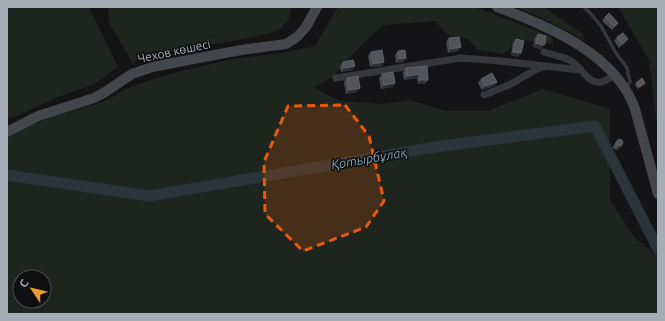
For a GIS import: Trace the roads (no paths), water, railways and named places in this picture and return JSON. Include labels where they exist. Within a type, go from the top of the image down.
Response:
[{"type":"main road","name":"Чехов көшесі","points":[[7,132],[38,116],[94,98],[132,74],[146,69],[241,50],[286,44],[297,37],[306,26],[317,7]]},
{"type":"main road","points":[[497,7],[550,29],[591,54],[615,75],[631,96],[658,194]]},
{"type":"street","points":[[544,52],[570,60],[582,70],[586,77],[592,81],[600,82],[615,75]]},
{"type":"street","points":[[336,78],[461,58],[561,66],[582,70]]},
{"type":"street","points":[[484,95],[490,94],[510,85],[535,70],[546,66]]},
{"type":"lane","points":[[584,7],[601,26],[616,53],[627,68],[630,82],[626,88]]},
{"type":"waterway","name":"Қотырбұлақ","points":[[7,175],[149,196],[435,147],[595,126],[658,249]]}]
